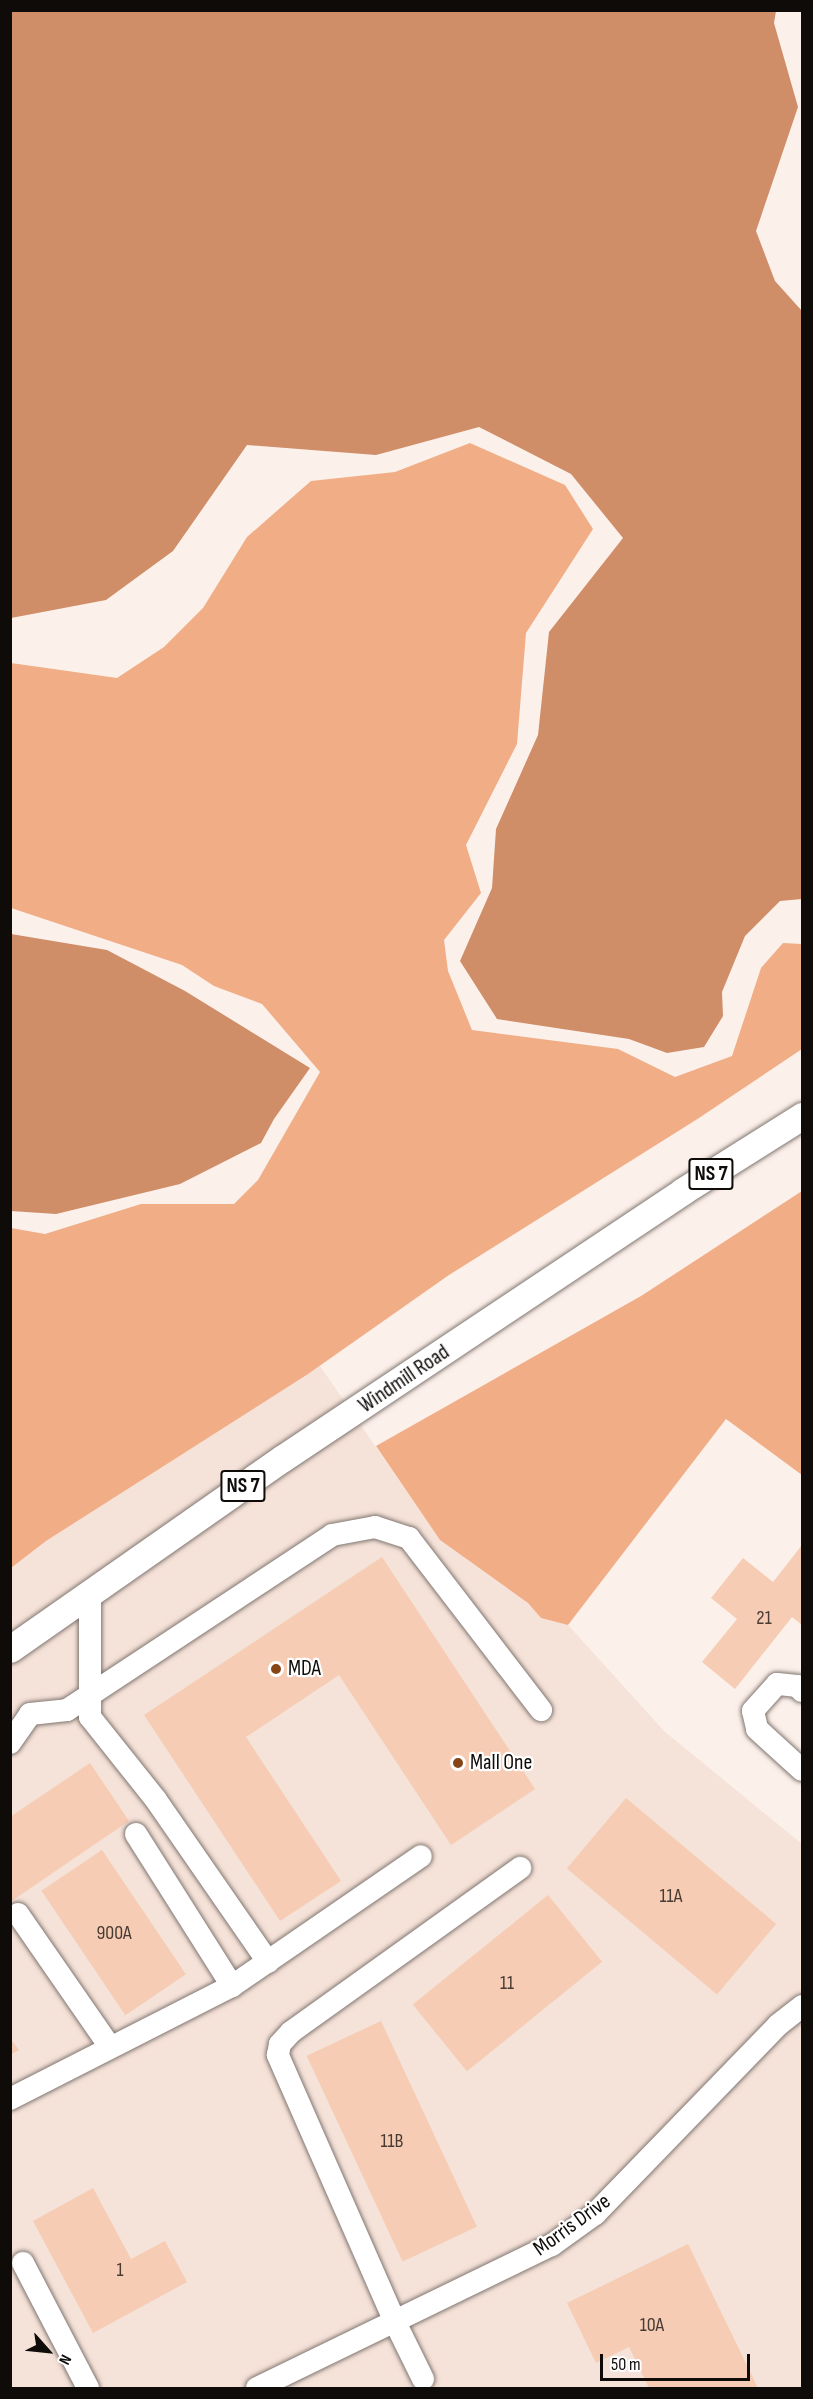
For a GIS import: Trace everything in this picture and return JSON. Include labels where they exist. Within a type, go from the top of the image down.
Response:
[{"type":"main road","name":"Windmill Road","points":[[10,1649],[283,1458],[683,1191],[802,1116]]},
{"type":"street","points":[[10,1743],[30,1714],[67,1710],[332,1535],[375,1527],[409,1538],[541,1710]]},
{"type":"street","points":[[90,1593],[90,1717],[156,1800],[268,1962]]},
{"type":"street","points":[[802,1691],[797,1686],[777,1684],[753,1711],[757,1729],[802,1770]]},
{"type":"street","points":[[136,1834],[232,1986]]},
{"type":"street","points":[[10,2099],[232,1986],[421,1856]]},
{"type":"street","points":[[423,2379],[395,2322],[278,2055],[280,2044],[291,2032],[520,1868]]},
{"type":"street","points":[[18,1914],[110,2048]]},
{"type":"street","name":"Morris Drive","points":[[257,2388],[533,2255],[595,2214],[778,2025],[802,2006]]},
{"type":"street","points":[[22,2263],[88,2388]]},
{"type":"shaded area","points":[[11,10],[776,11],[774,23],[798,107],[756,231],[775,281],[802,311],[802,899],[780,901],[745,936],[722,992],[723,1016],[704,1047],[667,1053],[629,1039],[497,1019],[460,961],[492,888],[496,829],[538,735],[549,632],[623,538],[571,474],[479,427],[376,455],[247,445],[173,551],[106,600],[11,618]]},
{"type":"shaded area","points":[[470,443],[565,485],[593,529],[526,633],[517,744],[466,845],[481,893],[444,940],[448,971],[472,1030],[618,1049],[675,1077],[732,1056],[761,968],[783,943],[802,944],[802,1049],[699,1118],[449,1275],[308,1374],[46,1541],[11,1568],[11,1228],[45,1234],[141,1204],[234,1204],[258,1180],[320,1072],[262,1004],[214,986],[182,965],[11,908],[11,663],[117,678],[164,647],[203,608],[247,537],[311,481],[395,472]]},
{"type":"shaded area","points":[[11,934],[107,950],[185,991],[310,1068],[274,1119],[261,1143],[180,1184],[56,1214],[11,1211]]},
{"type":"shaded area","points":[[802,1191],[802,1475],[726,1419],[568,1625],[541,1618],[528,1603],[440,1540],[376,1446],[641,1296]]},
{"type":"shaded area","points":[[320,1366],[440,1540],[528,1603],[541,1618],[568,1625],[664,1731],[802,1844],[802,2388],[11,2388],[11,1568],[46,1541]]},
{"type":"building","points":[[802,1545],[802,1625],[792,1617],[735,1689],[702,1662],[737,1619],[711,1598],[743,1558],[773,1582]]},
{"type":"building","name":"Mall One","points":[[382,1557],[535,1789],[451,1845],[339,1675],[246,1737],[341,1881],[280,1921],[144,1715]]},
{"type":"building","points":[[90,1763],[129,1821],[10,1902],[10,1817]]},
{"type":"building","points":[[626,1798],[776,1924],[717,1994],[567,1868]]},
{"type":"building","points":[[102,1850],[186,1974],[125,2015],[41,1891]]},
{"type":"building","points":[[548,1895],[602,1962],[467,2071],[413,2005]]},
{"type":"building","points":[[381,2021],[477,2227],[403,2261],[307,2056]]},
{"type":"building","points":[[10,2038],[19,2050],[10,2055]]},
{"type":"building","points":[[93,2188],[131,2259],[165,2241],[187,2282],[93,2333],[33,2221]]},
{"type":"building","points":[[688,2244],[758,2388],[649,2388],[629,2347],[596,2363],[567,2303]]},
{"type":"place","name":"MDA","points":[[276,1669]]},
{"type":"place","name":"Mall One","points":[[458,1763]]}]
